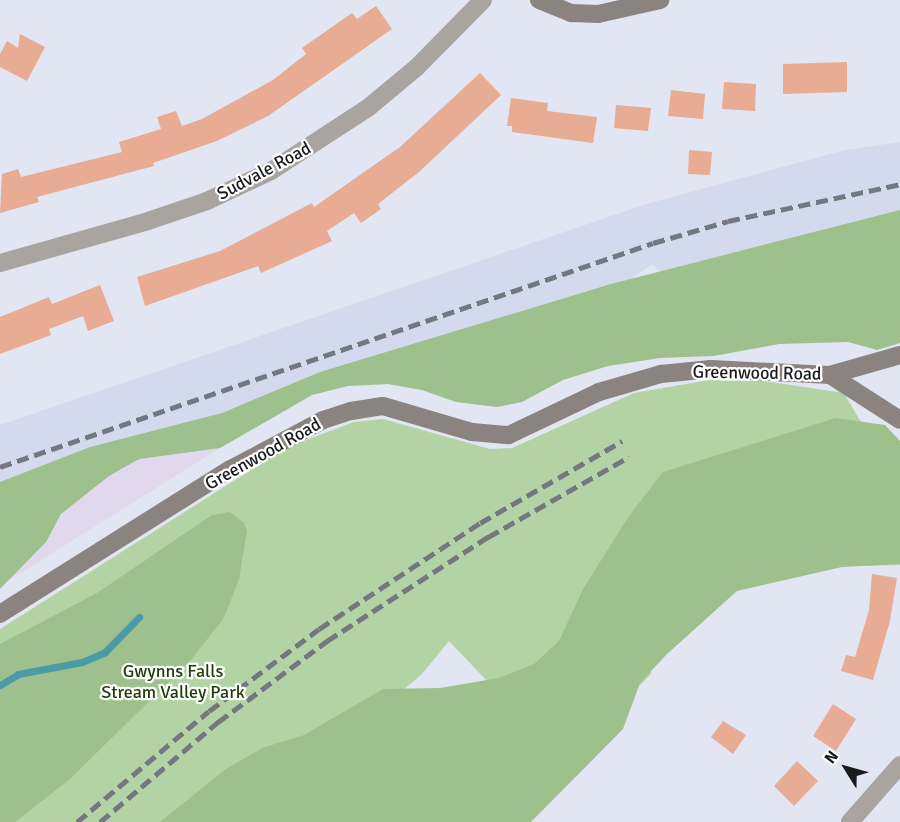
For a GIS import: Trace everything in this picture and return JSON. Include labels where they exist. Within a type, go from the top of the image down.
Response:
[{"type":"street","name":"Sudvale Road","points":[[0,263],[158,218],[207,201],[271,171],[369,106],[417,68],[483,0]]},
{"type":"street","points":[[539,0],[571,13],[598,14],[660,0]]},
{"type":"street","name":"Greenwood Road","points":[[0,614],[229,470],[287,437],[342,414],[383,406],[472,432],[509,435],[598,392],[661,374],[711,369],[830,375],[900,355]]},
{"type":"street","points":[[830,375],[900,420]]},
{"type":"street","points":[[850,822],[900,765]]},
{"type":"shaded area","points":[[900,142],[900,232],[679,287],[652,264],[456,402],[422,390],[388,384],[348,386],[312,395],[220,448],[230,430],[0,509],[0,425],[646,204],[845,150]]},
{"type":"shaded area","points":[[231,429],[220,448],[0,586],[0,509]]},
{"type":"green space","points":[[900,210],[900,343],[877,350],[848,342],[779,344],[714,356],[660,358],[608,366],[563,380],[522,402],[497,407],[456,402],[422,390],[388,384],[348,386],[312,395],[220,448],[139,459],[109,476],[61,514],[46,542],[0,589],[0,482],[90,447],[222,413],[320,372],[611,284]]},
{"type":"green space","name":"Gwynns Falls Stream Valley Park","points":[[709,380],[764,381],[844,393],[900,489],[900,565],[817,567],[652,538],[651,674],[564,762],[449,641],[422,674],[389,702],[221,822],[0,822],[0,629],[235,480],[293,445],[354,422],[383,419],[490,449],[512,448],[634,393]]},
{"type":"green space","points":[[836,418],[885,425],[900,441],[900,564],[842,567],[737,591],[666,655],[640,683],[623,729],[531,822],[160,822],[226,769],[262,748],[304,735],[383,689],[440,688],[499,678],[534,664],[559,641],[583,589],[629,516],[663,472]]},
{"type":"green space","points":[[230,512],[244,523],[247,531],[239,579],[224,618],[190,661],[70,779],[15,822],[0,822],[0,644],[97,593],[212,515]]},
{"type":"building","points":[[376,6],[392,29],[268,116],[217,141],[153,163],[154,166],[37,197],[39,202],[0,213],[2,174],[18,169],[21,177],[122,152],[119,142],[161,129],[157,117],[176,111],[182,126],[202,119],[273,80],[306,54],[302,48],[352,13],[357,19]]},
{"type":"building","points":[[20,34],[45,47],[27,81],[0,67],[0,54],[7,41],[18,48]]},
{"type":"building","points":[[847,62],[847,92],[783,94],[783,64]]},
{"type":"building","points":[[480,73],[501,95],[419,172],[378,204],[381,209],[361,223],[354,213],[327,231],[332,241],[261,273],[258,266],[145,306],[137,277],[220,251],[312,203],[314,207],[400,147]]},
{"type":"building","points":[[724,82],[756,84],[755,111],[722,109]]},
{"type":"building","points":[[671,90],[705,94],[703,119],[668,116]]},
{"type":"building","points":[[511,98],[548,103],[547,111],[597,117],[593,143],[512,132],[512,126],[507,126]]},
{"type":"building","points":[[616,105],[651,108],[648,131],[614,128]]},
{"type":"building","points":[[689,150],[712,152],[710,175],[688,174]]},
{"type":"building","points":[[100,285],[114,321],[88,331],[83,316],[49,329],[51,335],[0,354],[0,317],[49,297],[52,304]]},
{"type":"building","points":[[872,574],[897,578],[890,621],[873,680],[841,671],[846,655],[855,657],[869,610]]},
{"type":"building","points":[[833,704],[856,719],[836,751],[813,736]]},
{"type":"building","points":[[723,721],[746,735],[733,754],[711,737]]},
{"type":"building","points":[[797,761],[818,781],[794,806],[774,786]]},
{"type":"waterway","points":[[0,685],[18,674],[82,662],[105,652],[139,617]]},
{"type":"railway","points":[[0,467],[653,243],[728,221],[900,184]]},
{"type":"railway","points":[[77,822],[209,711],[319,629],[480,523],[622,441]]},
{"type":"railway","points":[[100,822],[218,722],[327,641],[488,537],[629,457]]}]
